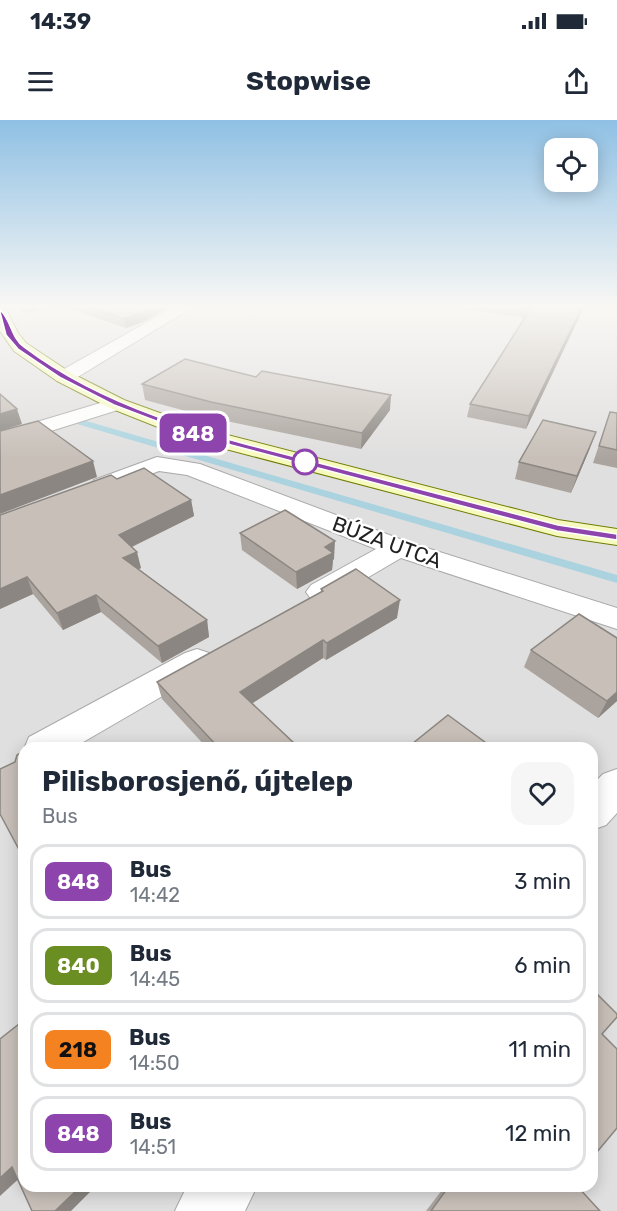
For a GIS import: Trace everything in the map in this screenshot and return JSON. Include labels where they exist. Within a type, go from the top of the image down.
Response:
[{"type":"street","points":[[36,358],[64,377],[117,404],[207,437],[557,528],[617,537]]},
{"type":"street","points":[[64,377],[97,358]]},
{"type":"street","points":[[0,440],[117,404]]},
{"type":"street","name":"BÚZA UTCA","points":[[84,492],[158,464],[192,469],[398,548],[617,619]]},
{"type":"street","points":[[296,606],[398,548]]},
{"type":"street","points":[[54,742],[225,646]]},
{"type":"street","points":[[598,806],[617,786]]},
{"type":"street","points":[[205,1211],[222,1192]]},
{"type":"shaded area","points":[[0,358],[617,358],[617,1211],[0,1211]]},
{"type":"building","points":[[499,358],[557,358],[529,416],[470,404]]},
{"type":"building","points":[[185,359],[256,377],[262,371],[391,395],[362,433],[211,402],[142,384]]},
{"type":"building","points":[[0,394],[17,409],[0,414]]},
{"type":"building","points":[[610,412],[617,413],[617,450],[599,446]]},
{"type":"building","points":[[543,420],[596,432],[577,476],[519,462]]},
{"type":"building","points":[[38,421],[93,461],[0,495],[0,431]]},
{"type":"building","points":[[144,468],[191,500],[119,535],[137,552],[123,558],[207,620],[158,646],[96,595],[57,613],[27,577],[0,589],[0,515],[111,475],[117,479]]},
{"type":"building","points":[[285,510],[335,541],[325,547],[333,553],[296,572],[240,533]]},
{"type":"building","points":[[356,569],[400,600],[327,643],[323,640],[240,692],[293,742],[213,742],[157,682],[323,591],[321,589]]},
{"type":"building","points":[[579,614],[617,638],[617,692],[607,701],[531,650]]},
{"type":"building","points":[[448,715],[485,742],[414,742]]},
{"type":"building","points":[[17,755],[18,848],[0,814],[0,769],[15,762]]},
{"type":"building","points":[[598,995],[617,1014],[602,1034],[617,1049],[617,1128],[598,1151]]},
{"type":"building","points":[[18,1025],[18,1180],[12,1167],[0,1178],[0,1039]]},
{"type":"building","points":[[23,1192],[75,1192],[55,1211],[32,1211]]},
{"type":"building","points":[[445,1192],[583,1192],[600,1211],[431,1211]]},
{"type":"waterway","points":[[80,422],[617,579]]},
{"type":"bus line","name":"848","points":[[35,358],[64,377],[117,404],[196,434],[557,528],[617,537]]}]
